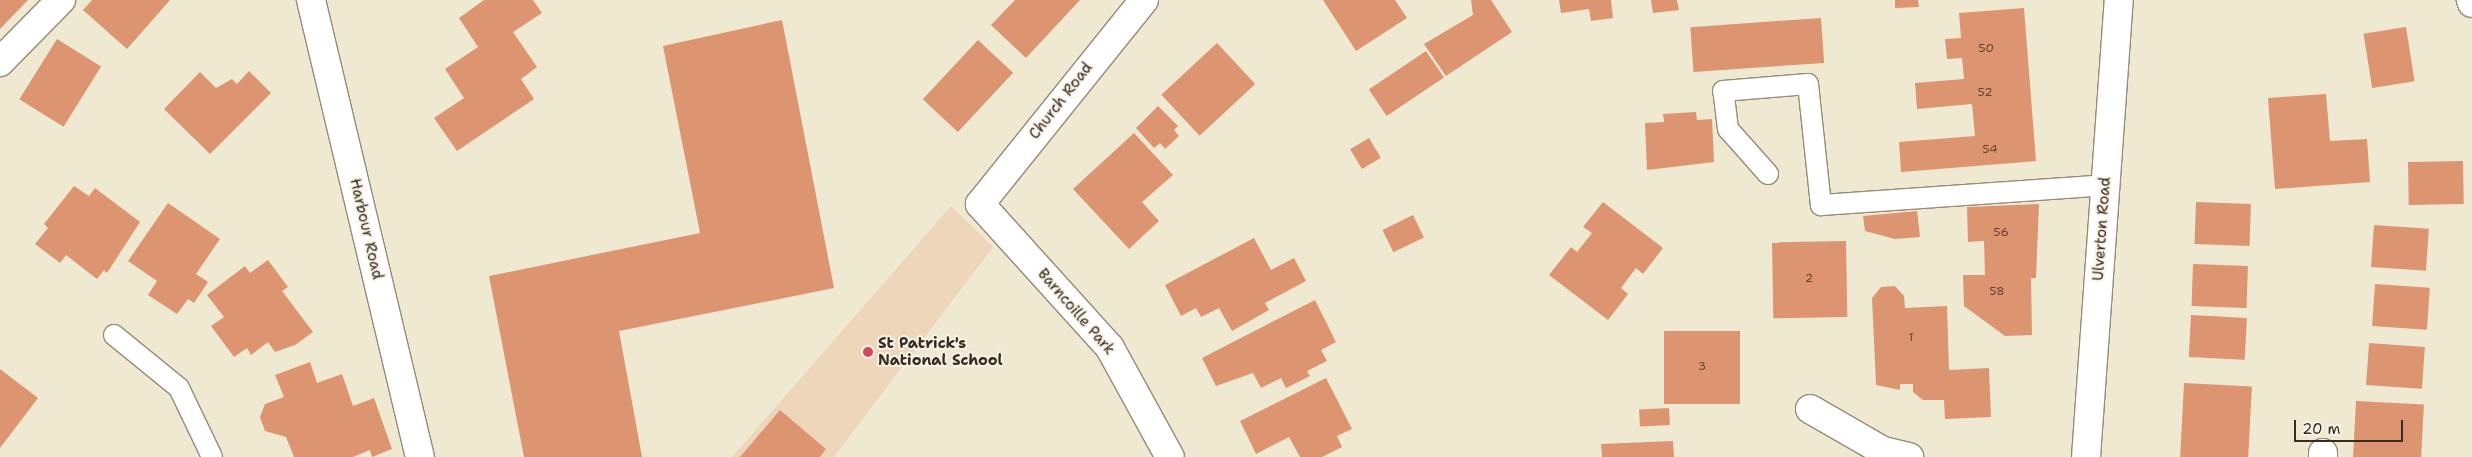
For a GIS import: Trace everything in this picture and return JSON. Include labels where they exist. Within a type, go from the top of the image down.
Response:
[{"type":"street","points":[[0,62],[61,0]]},
{"type":"street","name":"Harbour Road","points":[[311,0],[420,457]]},
{"type":"street","name":"Church Road","points":[[980,204],[1144,0]]},
{"type":"street","name":"Ulverton Road","points":[[2086,457],[2119,0]]},
{"type":"street","name":"Barncoille Park","points":[[980,204],[1110,348],[1170,457]]},
{"type":"street","points":[[1810,409],[1883,451],[1909,457]]},
{"type":"lane","points":[[1768,174],[1728,129],[1723,91],[1808,84],[1821,205],[2105,185]]},
{"type":"lane","points":[[114,335],[179,388],[212,457]]},
{"type":"shaded area","name":"St Patrick's National School","points":[[951,206],[993,247],[834,457],[732,457]]},
{"type":"building","points":[[0,0],[28,0],[0,29]]},
{"type":"building","points":[[92,0],[170,0],[127,49],[83,10]]},
{"type":"building","points":[[484,0],[533,0],[542,13],[513,32],[537,67],[521,79],[534,99],[457,151],[434,118],[464,98],[445,69],[478,47],[459,18]]},
{"type":"building","points":[[1015,0],[1080,0],[1026,58],[991,25]]},
{"type":"building","points":[[1323,0],[1395,0],[1407,18],[1356,51]]},
{"type":"building","points":[[1471,0],[1491,0],[1512,32],[1446,76],[1424,44],[1473,15]]},
{"type":"building","points":[[1559,0],[1611,0],[1613,18],[1591,21],[1589,9],[1561,13]]},
{"type":"building","points":[[1651,0],[1677,0],[1679,10],[1653,13]]},
{"type":"building","points":[[1895,0],[1918,0],[1919,7],[1895,8]]},
{"type":"building","points":[[2024,8],[2036,161],[1901,172],[1899,142],[1975,136],[1972,104],[1917,109],[1915,83],[1964,79],[1962,58],[1947,59],[1945,39],[1961,38],[1959,13]]},
{"type":"building","points":[[1821,18],[1824,63],[1693,72],[1690,27]]},
{"type":"building","points":[[782,20],[834,288],[619,331],[642,457],[524,457],[489,276],[700,233],[663,46]]},
{"type":"building","points":[[2406,27],[2415,81],[2372,88],[2364,34]]},
{"type":"building","points":[[57,39],[101,67],[63,127],[19,99]]},
{"type":"building","points":[[978,40],[1013,73],[958,132],[923,99]]},
{"type":"building","points":[[1217,43],[1255,84],[1200,136],[1161,95]]},
{"type":"building","points":[[1426,51],[1444,78],[1387,116],[1369,90]]},
{"type":"building","points":[[249,71],[271,93],[210,154],[164,109],[200,72],[216,88],[232,79],[237,84]]},
{"type":"building","points":[[2326,94],[2330,141],[2367,139],[2370,182],[2275,189],[2268,98]]},
{"type":"building","points":[[1158,106],[1178,126],[1174,130],[1179,136],[1165,149],[1160,143],[1154,148],[1136,128]]},
{"type":"building","points":[[1696,112],[1697,120],[1712,119],[1714,162],[1647,170],[1645,123],[1664,122],[1663,114]]},
{"type":"building","points":[[1134,133],[1173,175],[1142,202],[1159,221],[1129,249],[1073,189]]},
{"type":"building","points":[[1369,138],[1381,158],[1362,169],[1350,149]]},
{"type":"building","points":[[2463,161],[2464,204],[2409,205],[2408,162]]},
{"type":"building","points":[[74,186],[89,196],[95,188],[140,222],[107,273],[104,270],[97,279],[66,255],[60,263],[35,244],[48,228],[44,224]]},
{"type":"building","points":[[1603,202],[1663,248],[1643,274],[1636,268],[1621,288],[1628,294],[1608,320],[1549,275],[1571,247],[1577,252],[1592,233],[1583,227]]},
{"type":"building","points":[[2196,202],[2251,204],[2250,246],[2195,244]]},
{"type":"building","points":[[168,203],[220,239],[196,274],[208,282],[194,303],[188,299],[177,314],[148,295],[157,281],[128,261]]},
{"type":"building","points":[[2039,204],[2036,278],[2031,278],[2032,335],[2005,336],[1964,306],[1963,275],[1985,275],[1984,241],[1968,242],[1967,207]]},
{"type":"building","points":[[1917,211],[1920,237],[1895,239],[1865,231],[1863,216]]},
{"type":"building","points":[[1413,215],[1424,237],[1393,252],[1382,230]]},
{"type":"building","points":[[2374,225],[2429,229],[2426,271],[2371,267]]},
{"type":"building","points":[[1254,238],[1271,270],[1294,258],[1306,281],[1265,303],[1269,310],[1232,331],[1219,308],[1201,317],[1196,308],[1181,316],[1165,285]]},
{"type":"building","points":[[1846,241],[1847,317],[1773,318],[1772,242]]},
{"type":"building","points":[[268,260],[288,287],[282,291],[313,332],[295,345],[275,352],[268,342],[251,355],[247,348],[234,357],[211,326],[224,317],[207,295],[245,266],[250,273]]},
{"type":"building","points":[[2193,264],[2248,266],[2247,308],[2192,306]]},
{"type":"building","points":[[2375,284],[2430,288],[2427,330],[2372,326]]},
{"type":"building","points":[[1895,286],[1904,296],[1905,308],[1947,306],[1949,370],[1989,368],[1991,417],[1945,419],[1944,400],[1923,400],[1913,392],[1913,384],[1900,384],[1900,390],[1876,385],[1872,298],[1881,287]]},
{"type":"building","points":[[1315,300],[1336,342],[1321,350],[1327,361],[1307,371],[1310,376],[1286,388],[1281,378],[1261,388],[1253,373],[1216,386],[1202,358]]},
{"type":"building","points":[[2191,315],[2247,318],[2245,360],[2189,357]]},
{"type":"building","points":[[1664,331],[1740,331],[1740,404],[1664,404]]},
{"type":"building","points":[[2369,343],[2425,347],[2422,389],[2366,385]]},
{"type":"building","points":[[310,362],[317,383],[342,374],[353,406],[374,398],[392,449],[372,457],[370,450],[353,457],[294,457],[286,437],[265,431],[260,417],[265,404],[284,397],[275,375]]},
{"type":"building","points":[[0,369],[38,398],[0,448]]},
{"type":"building","points":[[1326,378],[1352,429],[1337,436],[1342,447],[1322,457],[1300,457],[1289,437],[1256,454],[1240,421]]},
{"type":"building","points":[[2184,383],[2252,387],[2248,457],[2180,457]]},
{"type":"building","points":[[2356,401],[2424,405],[2421,457],[2353,457]]},
{"type":"building","points":[[1669,408],[1670,425],[1640,427],[1639,410]]},
{"type":"building","points":[[780,410],[826,449],[820,457],[740,457]]},
{"type":"building","points":[[1673,441],[1674,457],[1602,457],[1601,444]]},
{"type":"place","name":"St Patrick's National School","points":[[868,352]]}]
